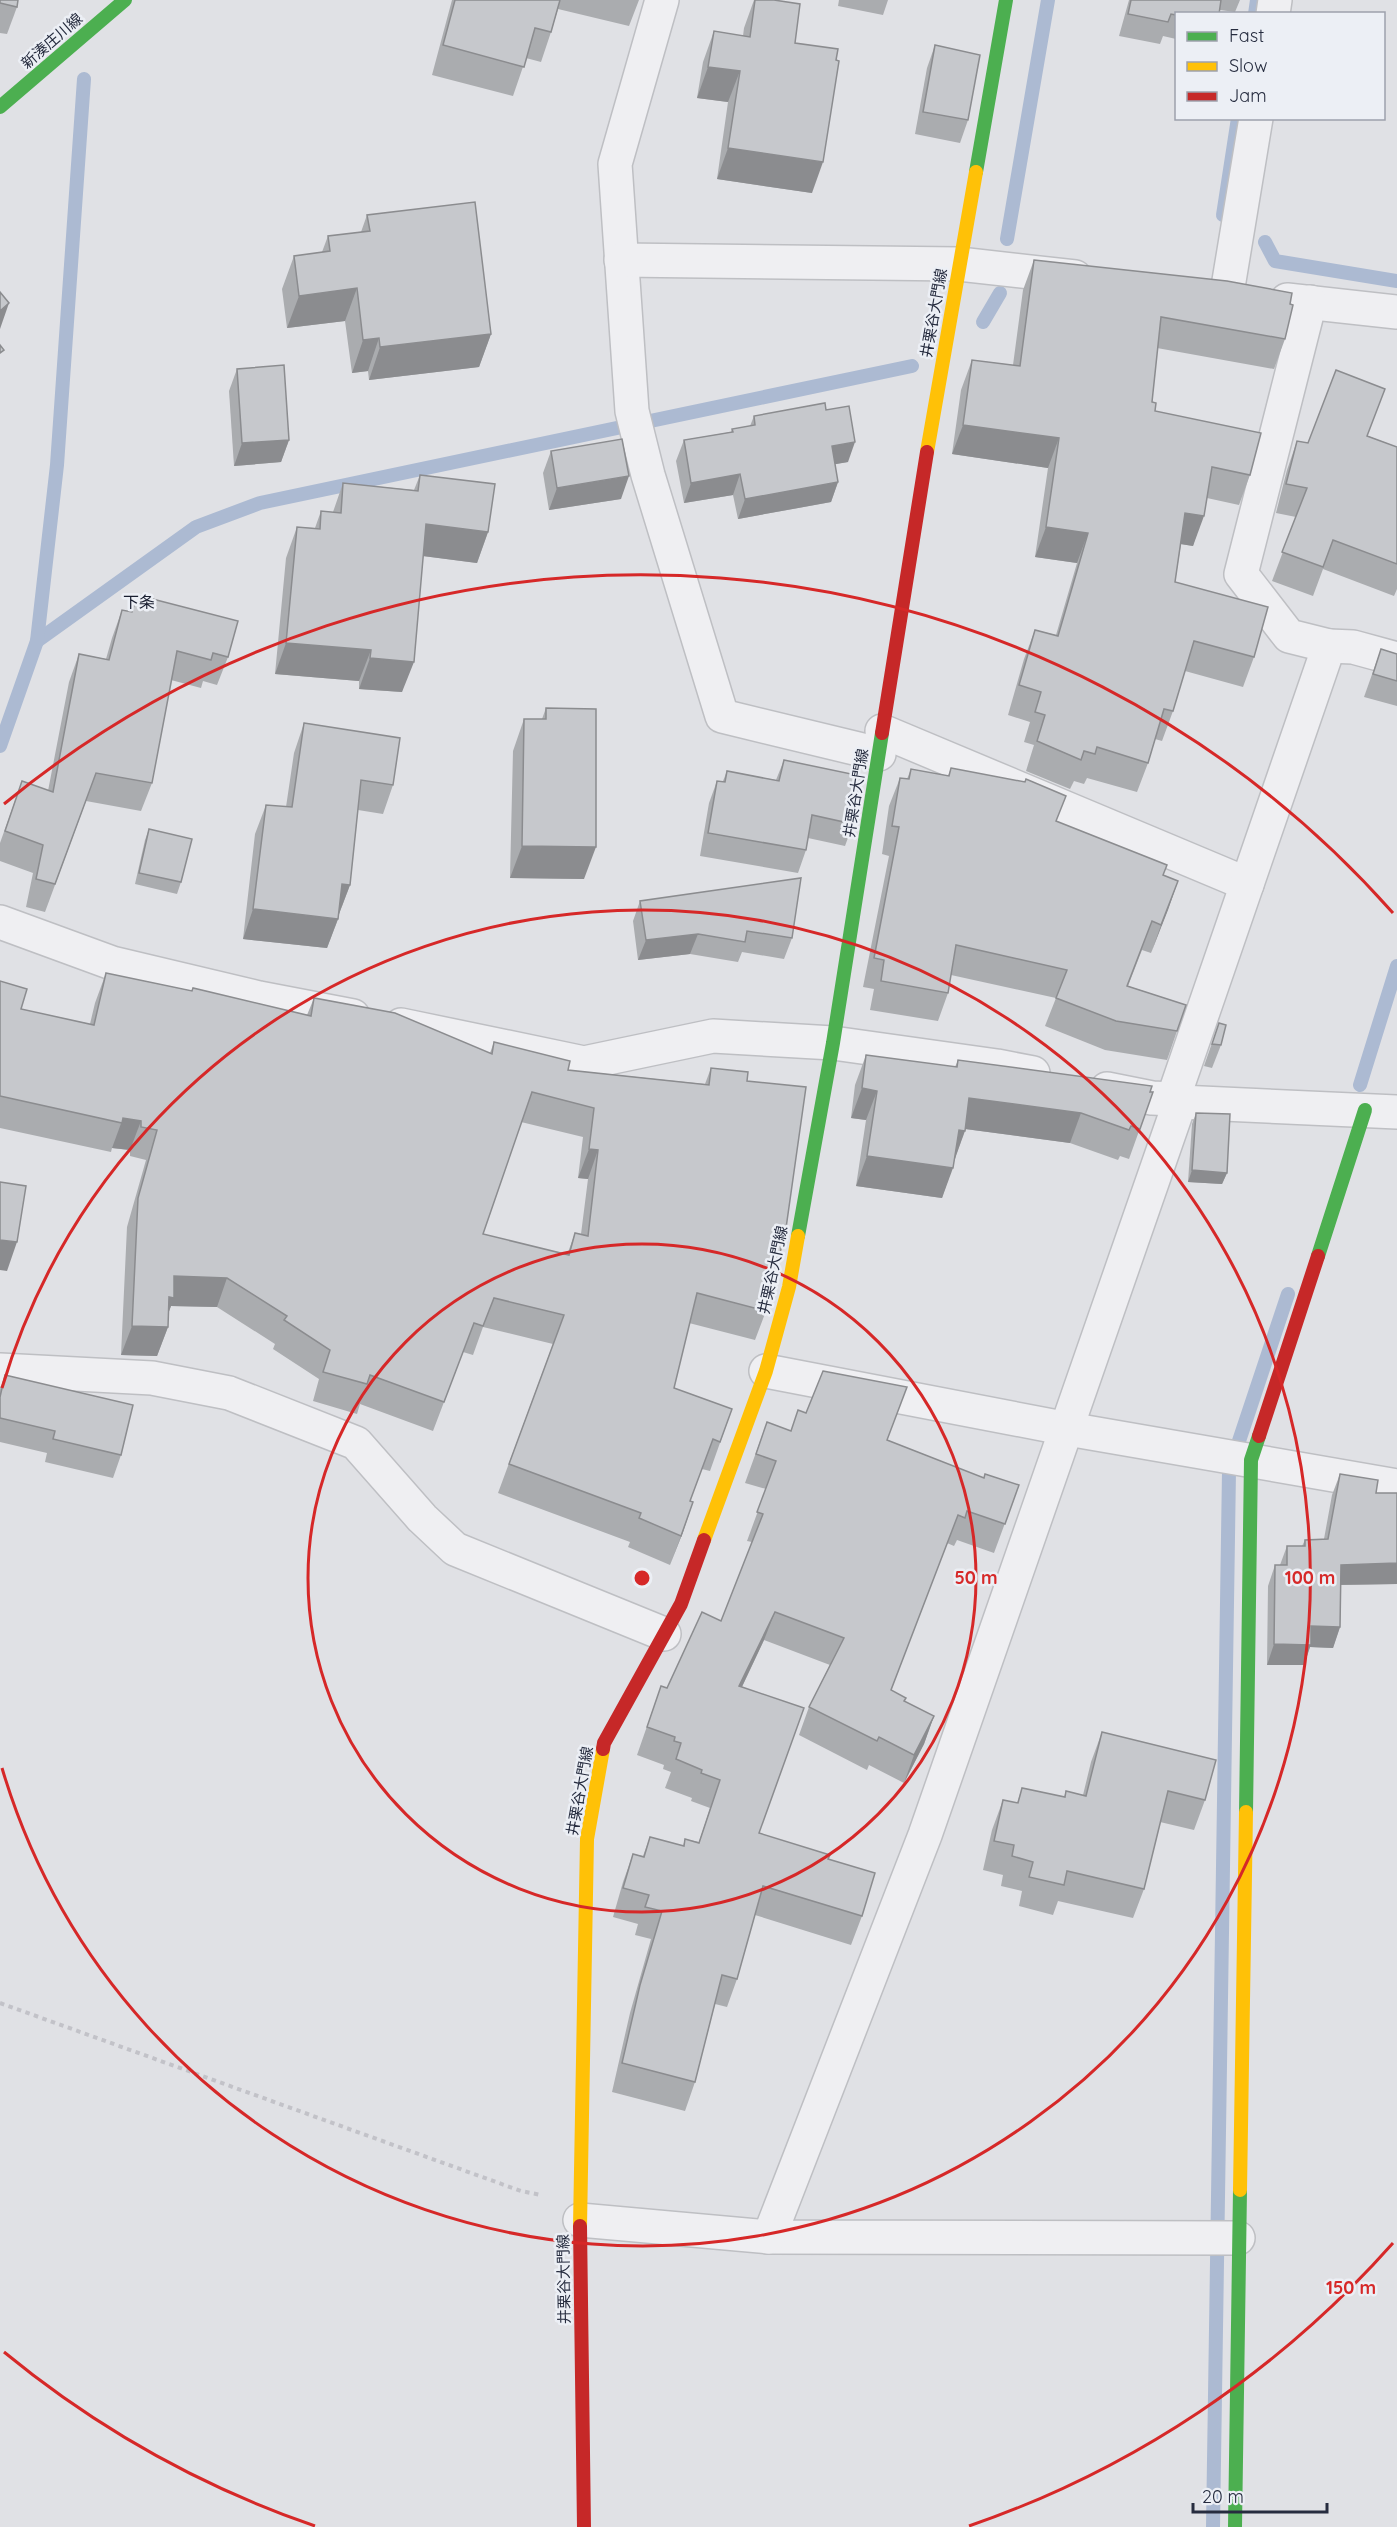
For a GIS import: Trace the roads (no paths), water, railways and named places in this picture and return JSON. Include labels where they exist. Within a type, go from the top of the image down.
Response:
[{"type":"main road","name":"新湊庄川線","points":[[0,107],[125,0]]},
{"type":"main road","name":"井栗谷大門線","points":[[584,2527],[580,2211],[587,1839],[604,1743],[681,1604],[766,1371],[789,1287],[833,1043],[927,449],[1006,0]]},
{"type":"main road","points":[[1235,2527],[1251,1460],[1381,1111]]},
{"type":"street","points":[[662,0],[615,164],[632,411],[648,475],[722,716],[880,743],[1247,884]]},
{"type":"street","points":[[1247,295],[1256,120]]},
{"type":"street","points":[[621,260],[959,264],[1099,279]]},
{"type":"street","points":[[1192,289],[1397,312]]},
{"type":"street","points":[[1310,302],[1241,574],[1289,636],[1329,646],[1353,647],[1397,659]]},
{"type":"street","points":[[769,2237],[925,1835],[1068,1429],[1247,884],[1329,646]]},
{"type":"street","points":[[0,922],[112,963],[259,998],[584,1063],[713,1036],[833,1043],[997,1066],[1152,1098],[1381,1111]]},
{"type":"street","points":[[0,1370],[152,1378],[229,1393],[356,1443],[422,1518],[455,1549],[664,1634]]},
{"type":"street","points":[[766,1371],[1068,1429],[1397,1486]]},
{"type":"street","points":[[580,2211],[769,2237],[1238,2238]]},
{"type":"waterway","points":[[1007,239],[1048,0]]},
{"type":"waterway","points":[[1255,12],[1257,0]]},
{"type":"waterway","points":[[0,746],[37,641],[57,465],[84,79]]},
{"type":"waterway","points":[[1223,215],[1238,120]]},
{"type":"waterway","points":[[1265,242],[1275,261],[1397,281]]},
{"type":"waterway","points":[[983,322],[1000,293]]},
{"type":"waterway","points":[[37,641],[196,527],[260,503],[912,366]]},
{"type":"waterway","points":[[1360,1085],[1397,966]]},
{"type":"waterway","points":[[1213,2527],[1229,1471],[1288,1294]]},
{"type":"district","name":"下条","points":[[139,602]]}]
